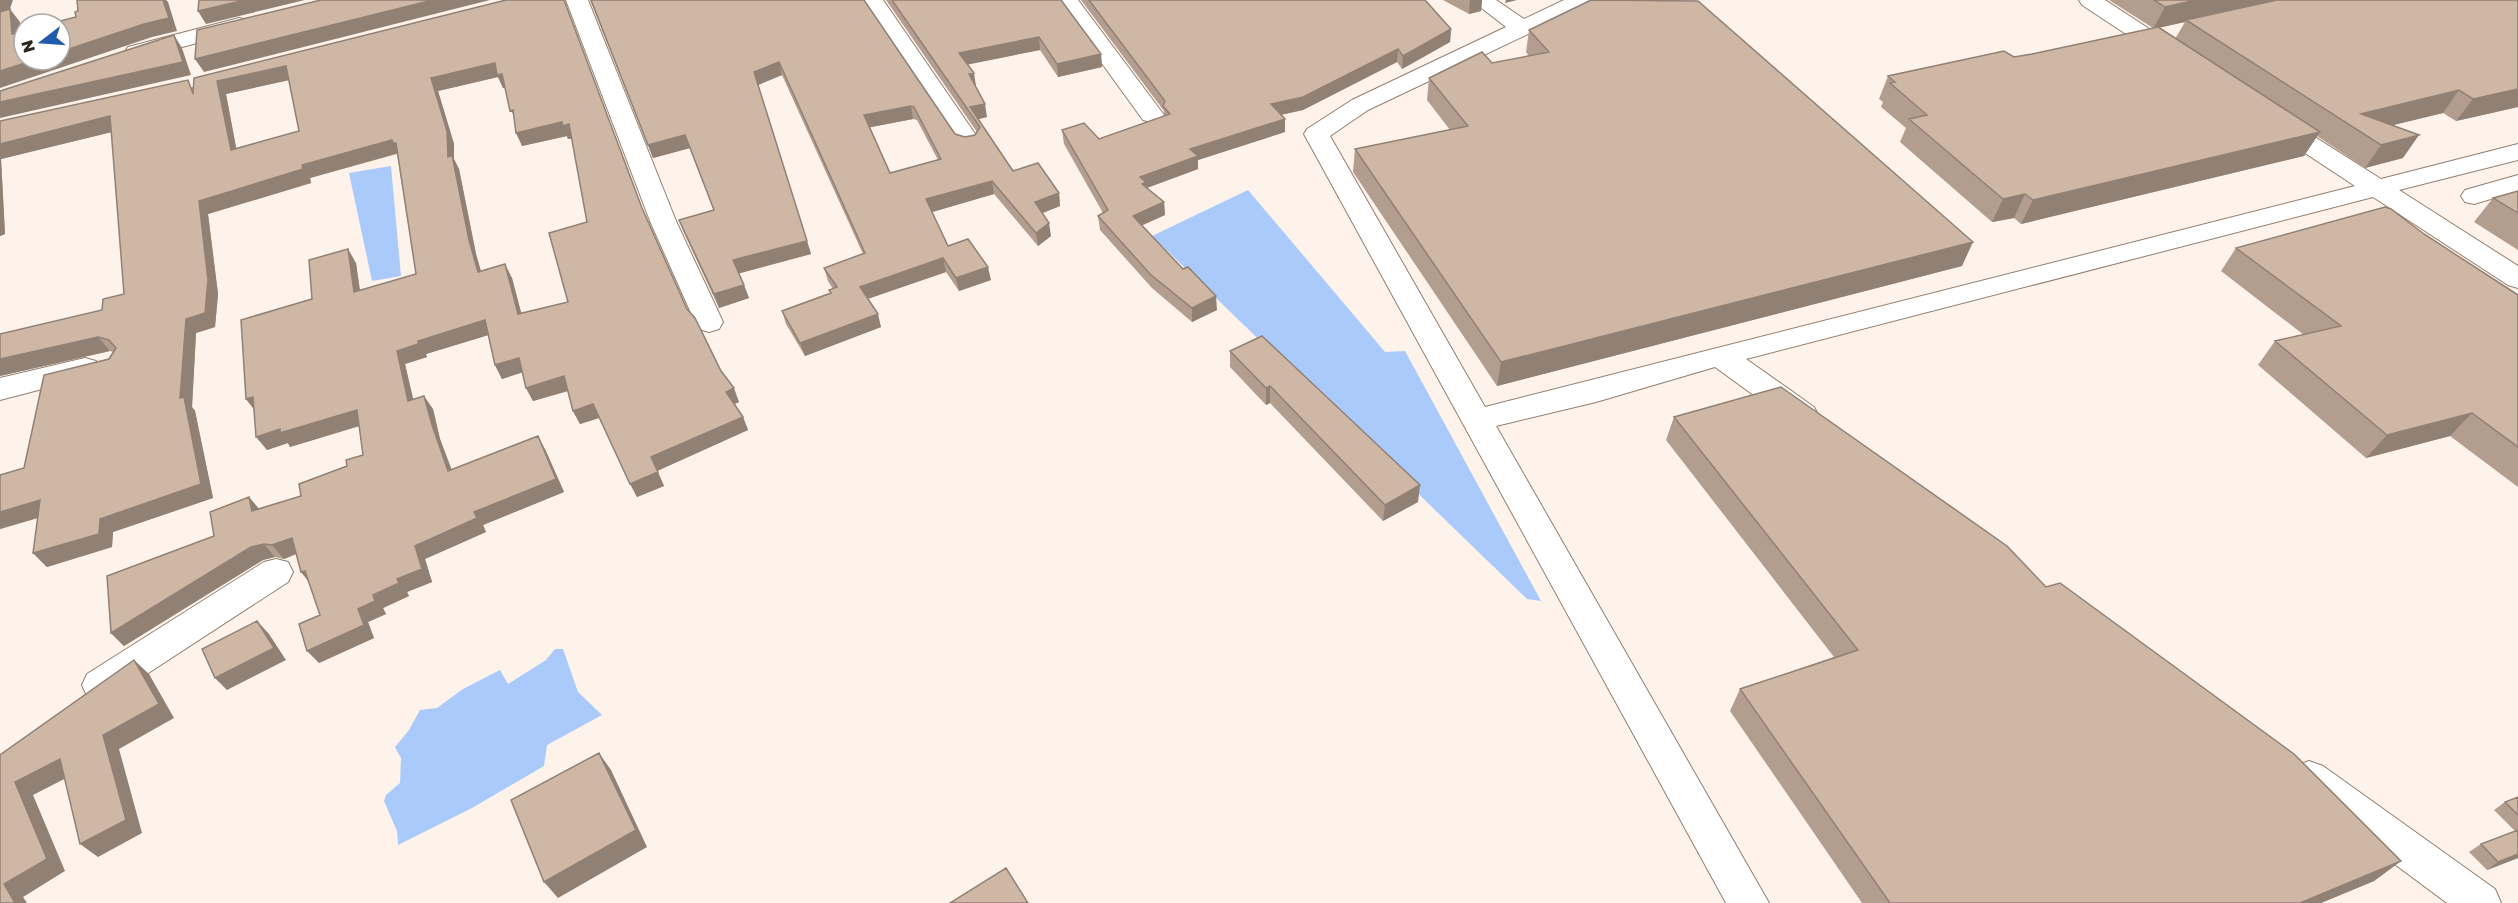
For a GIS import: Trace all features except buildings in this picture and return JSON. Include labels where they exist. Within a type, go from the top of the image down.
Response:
[{"type":"street","points":[[577,0],[663,221],[709,322]]},
{"type":"street","points":[[872,0],[968,141]]},
{"type":"street","points":[[1067,0],[1152,115]]},
{"type":"street","points":[[1482,0],[1522,28]]},
{"type":"street","points":[[1581,0],[1360,105],[1316,134],[1748,903]]},
{"type":"street","points":[[2090,0],[2199,72]]},
{"type":"street","points":[[118,58],[161,44],[260,20]]},
{"type":"street","points":[[2117,46],[2181,32]]},
{"type":"street","points":[[2258,111],[2518,279]]},
{"type":"street","points":[[1476,420],[1596,391],[1720,356],[2377,190],[2518,152]]},
{"type":"street","points":[[2475,196],[2518,183]]},
{"type":"street","points":[[1720,356],[1826,430]]},
{"type":"street","points":[[0,389],[110,363]]},
{"type":"street","points":[[72,704],[118,672],[276,572]]},
{"type":"street","points":[[2287,762],[2480,903]]},
{"type":"water","points":[[391,166],[401,276],[372,281],[349,173]]},
{"type":"water","points":[[1248,190],[1385,352],[1405,351],[1541,601],[1527,599],[1152,236]]},
{"type":"water","points":[[555,649],[563,649],[578,692],[602,715],[547,745],[544,766],[472,808],[398,845],[397,831],[384,801],[386,795],[400,783],[401,758],[395,747],[409,730],[420,710],[437,708],[463,689],[500,670],[508,684],[546,660]]}]
